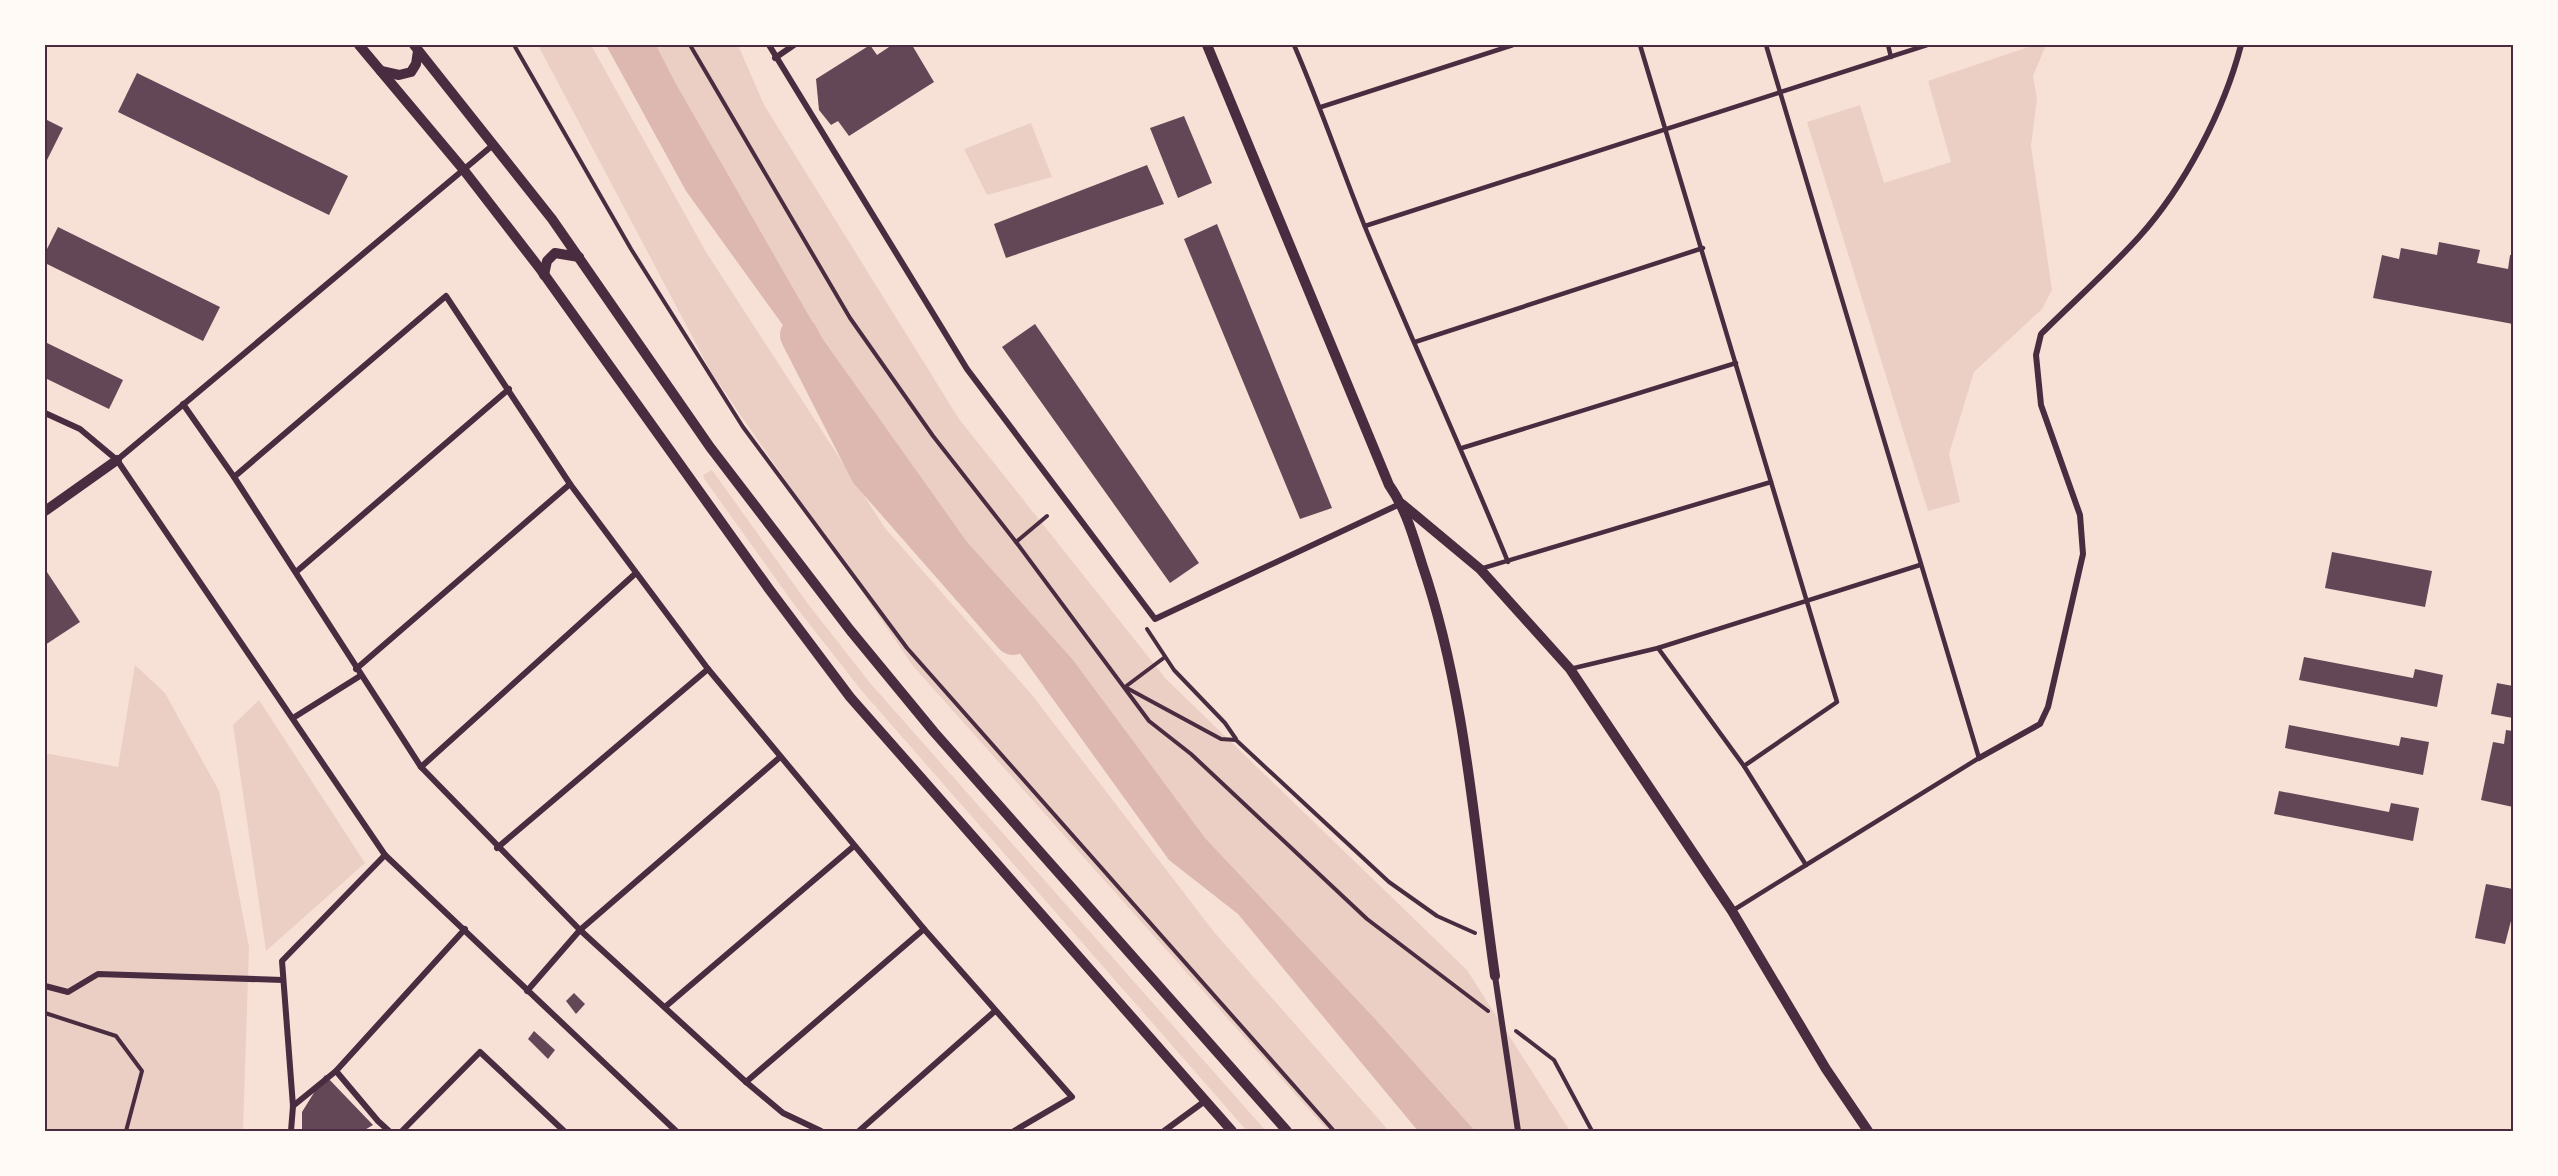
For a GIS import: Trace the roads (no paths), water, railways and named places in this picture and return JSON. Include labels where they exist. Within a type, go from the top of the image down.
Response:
[{"type":"street","points":[[359,45],[463,169],[544,274],[762,580],[850,697],[1232,1131]]},
{"type":"street","points":[[769,45],[968,369],[1155,619],[1402,503]]},
{"type":"street","points":[[775,58],[794,45]]},
{"type":"street","points":[[1207,45],[1389,485],[1402,503],[1480,569],[1570,669],[1732,911],[1826,1069],[1868,1131]]},
{"type":"street","points":[[1979,758],[2040,724],[2048,707],[2084,554],[2080,515],[2041,405],[2036,355],[2042,334],[2139,237],[2179,184],[2214,117],[2241,45]]},
{"type":"street","points":[[381,71],[399,75],[411,72],[416,64],[416,48]]},
{"type":"street","points":[[416,48],[579,257],[710,447],[850,630],[934,732],[1287,1131]]},
{"type":"street","points":[[45,511],[117,460],[493,145]]},
{"type":"street","points":[[544,274],[547,261],[555,253],[579,257]]},
{"type":"street","points":[[234,477],[446,296],[570,484],[708,669],[779,758],[924,929],[1072,1097],[1014,1131]]},
{"type":"street","points":[[296,572],[508,389]]},
{"type":"street","points":[[183,404],[234,477],[360,676],[421,767],[497,848],[580,930],[746,1082],[783,1113],[821,1131]]},
{"type":"street","points":[[45,413],[80,429],[117,460],[386,855],[666,1125],[676,1131]]},
{"type":"street","points":[[356,669],[570,484]]},
{"type":"street","points":[[1402,503],[1438,610],[1460,723],[1518,1131]]},
{"type":"street","points":[[421,767],[636,573]]},
{"type":"street","points":[[497,848],[708,669]]},
{"type":"street","points":[[293,718],[360,676]]},
{"type":"street","points":[[527,991],[580,930],[779,758]]},
{"type":"street","points":[[665,1007],[854,846]]},
{"type":"street","points":[[291,1131],[293,1106],[282,961],[386,855]]},
{"type":"street","points":[[293,1106],[336,1071],[465,929]]},
{"type":"street","points":[[746,1082],[924,929]]},
{"type":"street","points":[[45,986],[68,992],[98,974],[283,980]]},
{"type":"street","points":[[859,1131],[995,1011]]},
{"type":"street","points":[[402,1131],[480,1052],[564,1131]]},
{"type":"street","points":[[336,1071],[389,1131]]},
{"type":"street","points":[[1164,1131],[1205,1101]]},
{"type":"street","points":[[660,1131],[666,1125]]},
{"type":"lane","points":[[1294,45],[1321,107],[1365,226],[1462,448],[1508,562]]},
{"type":"lane","points":[[1321,107],[1513,45]]},
{"type":"lane","points":[[1640,45],[1703,248],[1837,702],[1744,766]]},
{"type":"lane","points":[[1732,911],[1979,758],[1766,45]]},
{"type":"lane","points":[[1888,45],[1891,57]]},
{"type":"lane","points":[[1365,226],[1927,45]]},
{"type":"lane","points":[[1415,342],[1703,248]]},
{"type":"lane","points":[[1462,448],[1736,363]]},
{"type":"lane","points":[[1480,569],[1771,482]]},
{"type":"lane","points":[[1570,669],[1658,648],[1920,565]]},
{"type":"lane","points":[[1658,648],[1744,766],[1806,865]]},
{"type":"waterway","points":[[799,335],[869,472],[1013,636]]}]
